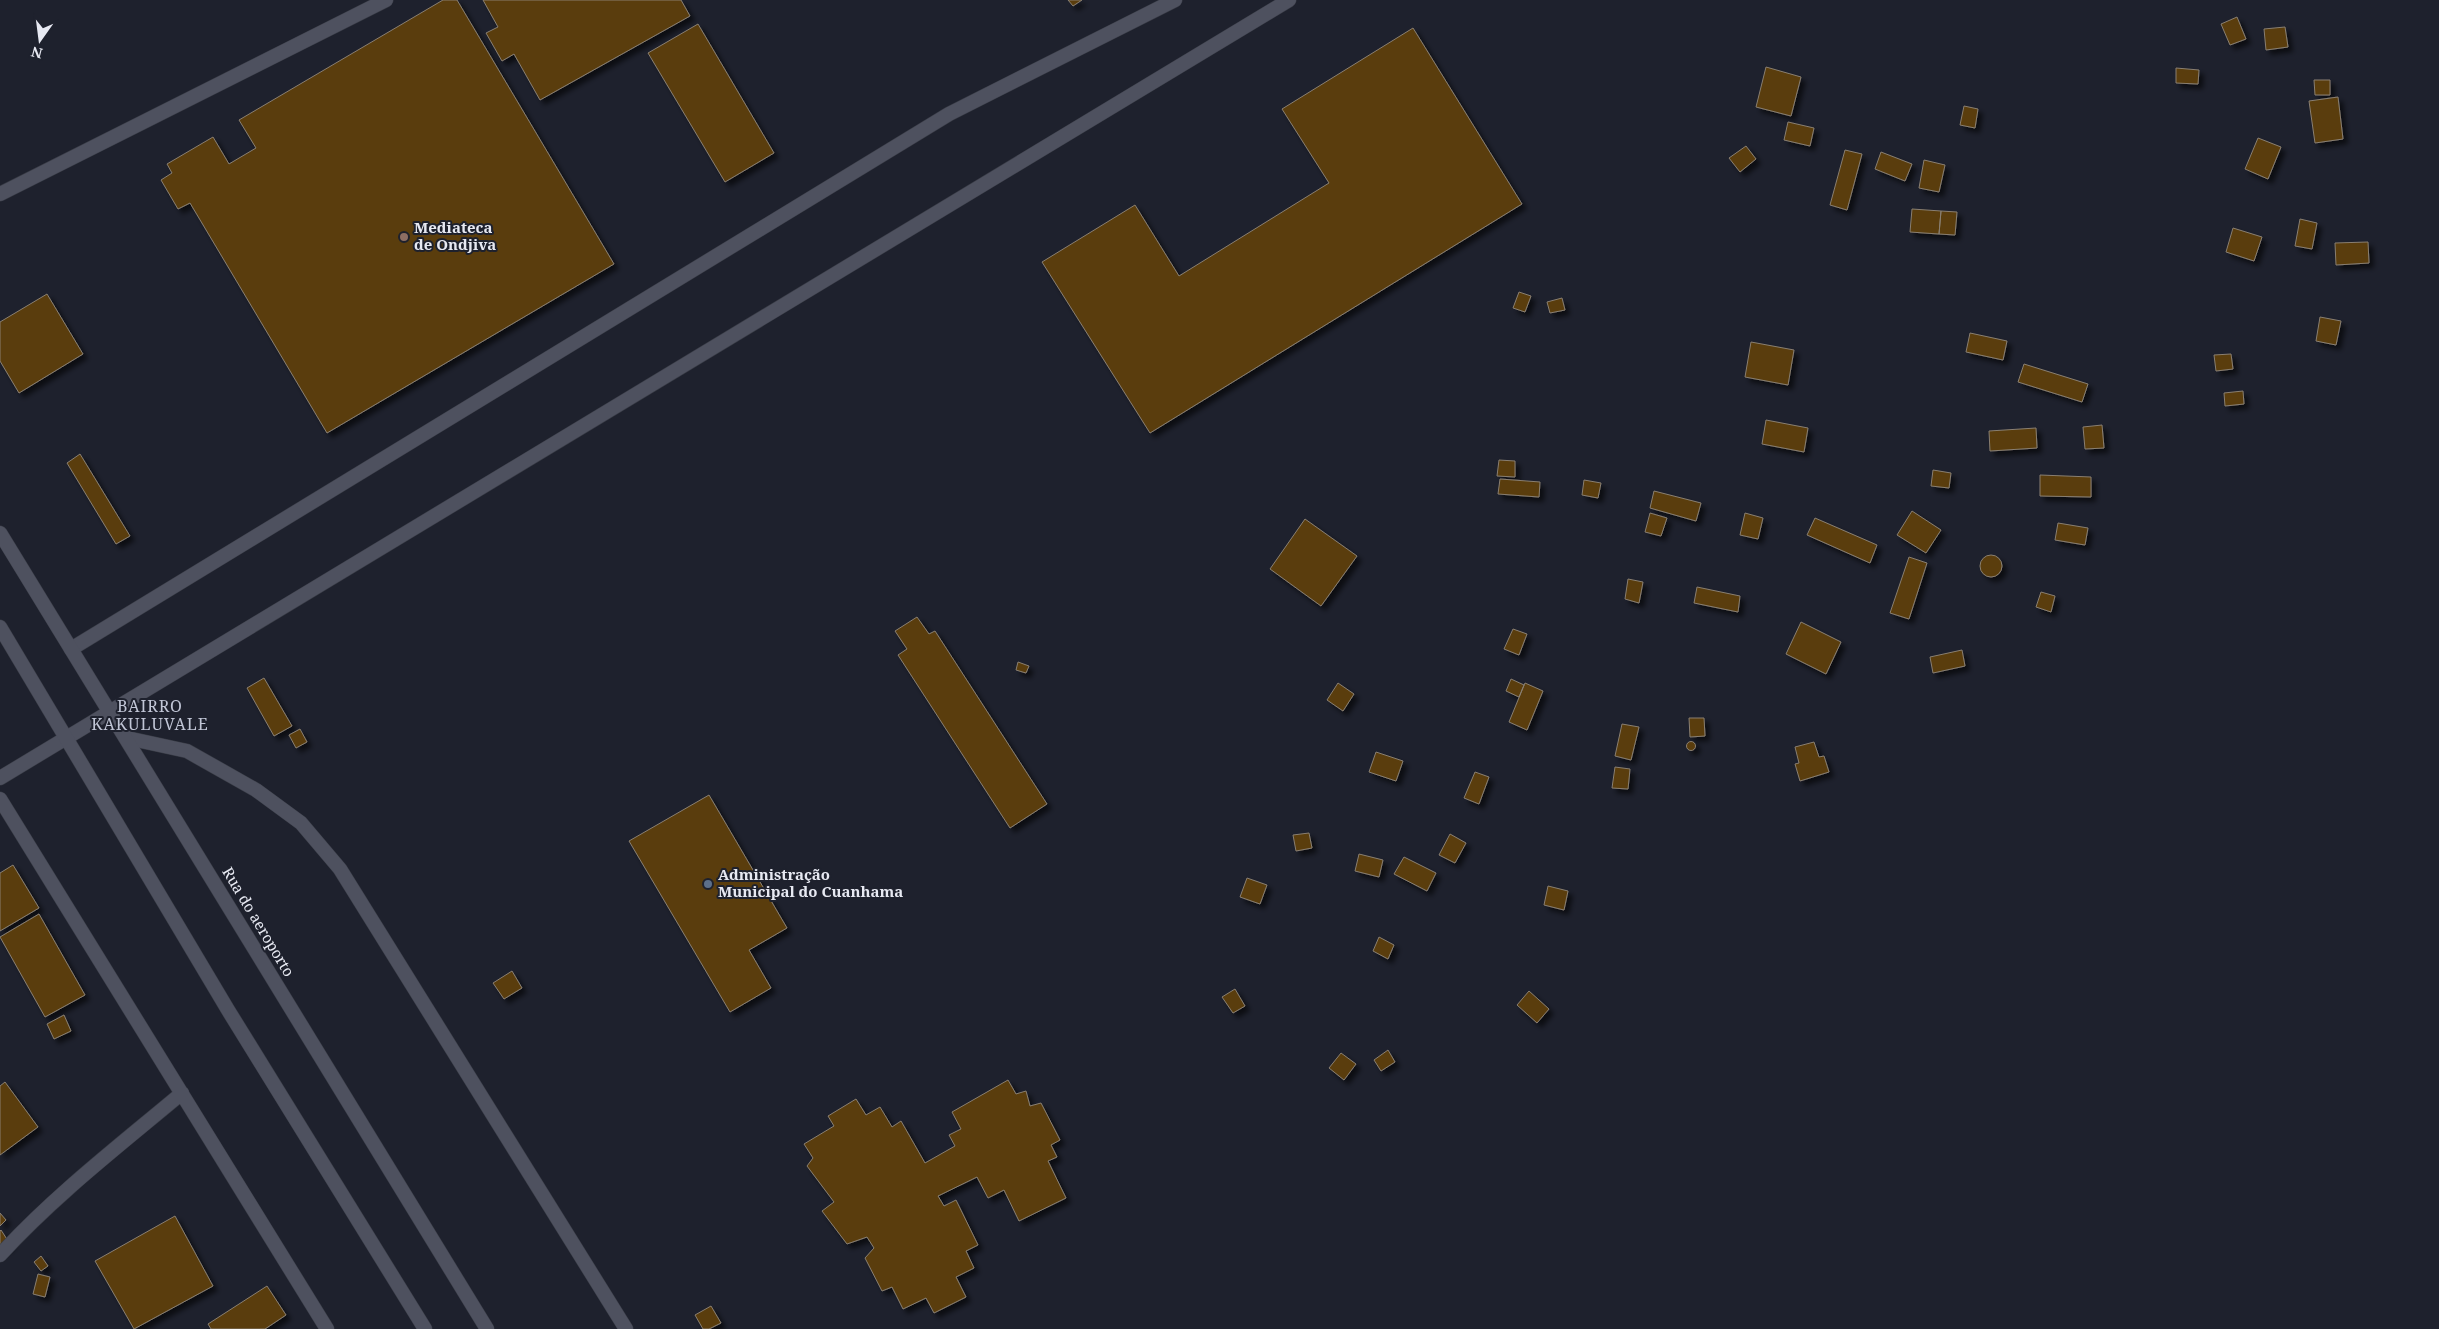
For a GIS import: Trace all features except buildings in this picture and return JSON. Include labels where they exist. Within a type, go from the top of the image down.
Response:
[{"type":"street","points":[[0,194],[386,0]]},
{"type":"street","points":[[0,778],[1289,0]]},
{"type":"street","points":[[71,649],[949,114],[1169,1]]},
{"type":"street","name":"Rua do aeroporto","points":[[0,533],[487,1329]]},
{"type":"street","points":[[0,627],[228,1010],[424,1329]]},
{"type":"street","points":[[127,738],[187,751],[256,790],[302,823],[340,869],[626,1329]]},
{"type":"street","points":[[0,799],[327,1329]]},
{"type":"street","points":[[0,1254],[25,1228],[72,1186],[182,1093]]},
{"type":"place","name":"Mediateca de Ondjiva","points":[[404,237]]},
{"type":"place","name":"Administração Municipal do Cuanhama","points":[[708,884]]},
{"type":"district","name":"BAIRRO KAKULUVALE","points":[[150,715]]}]
